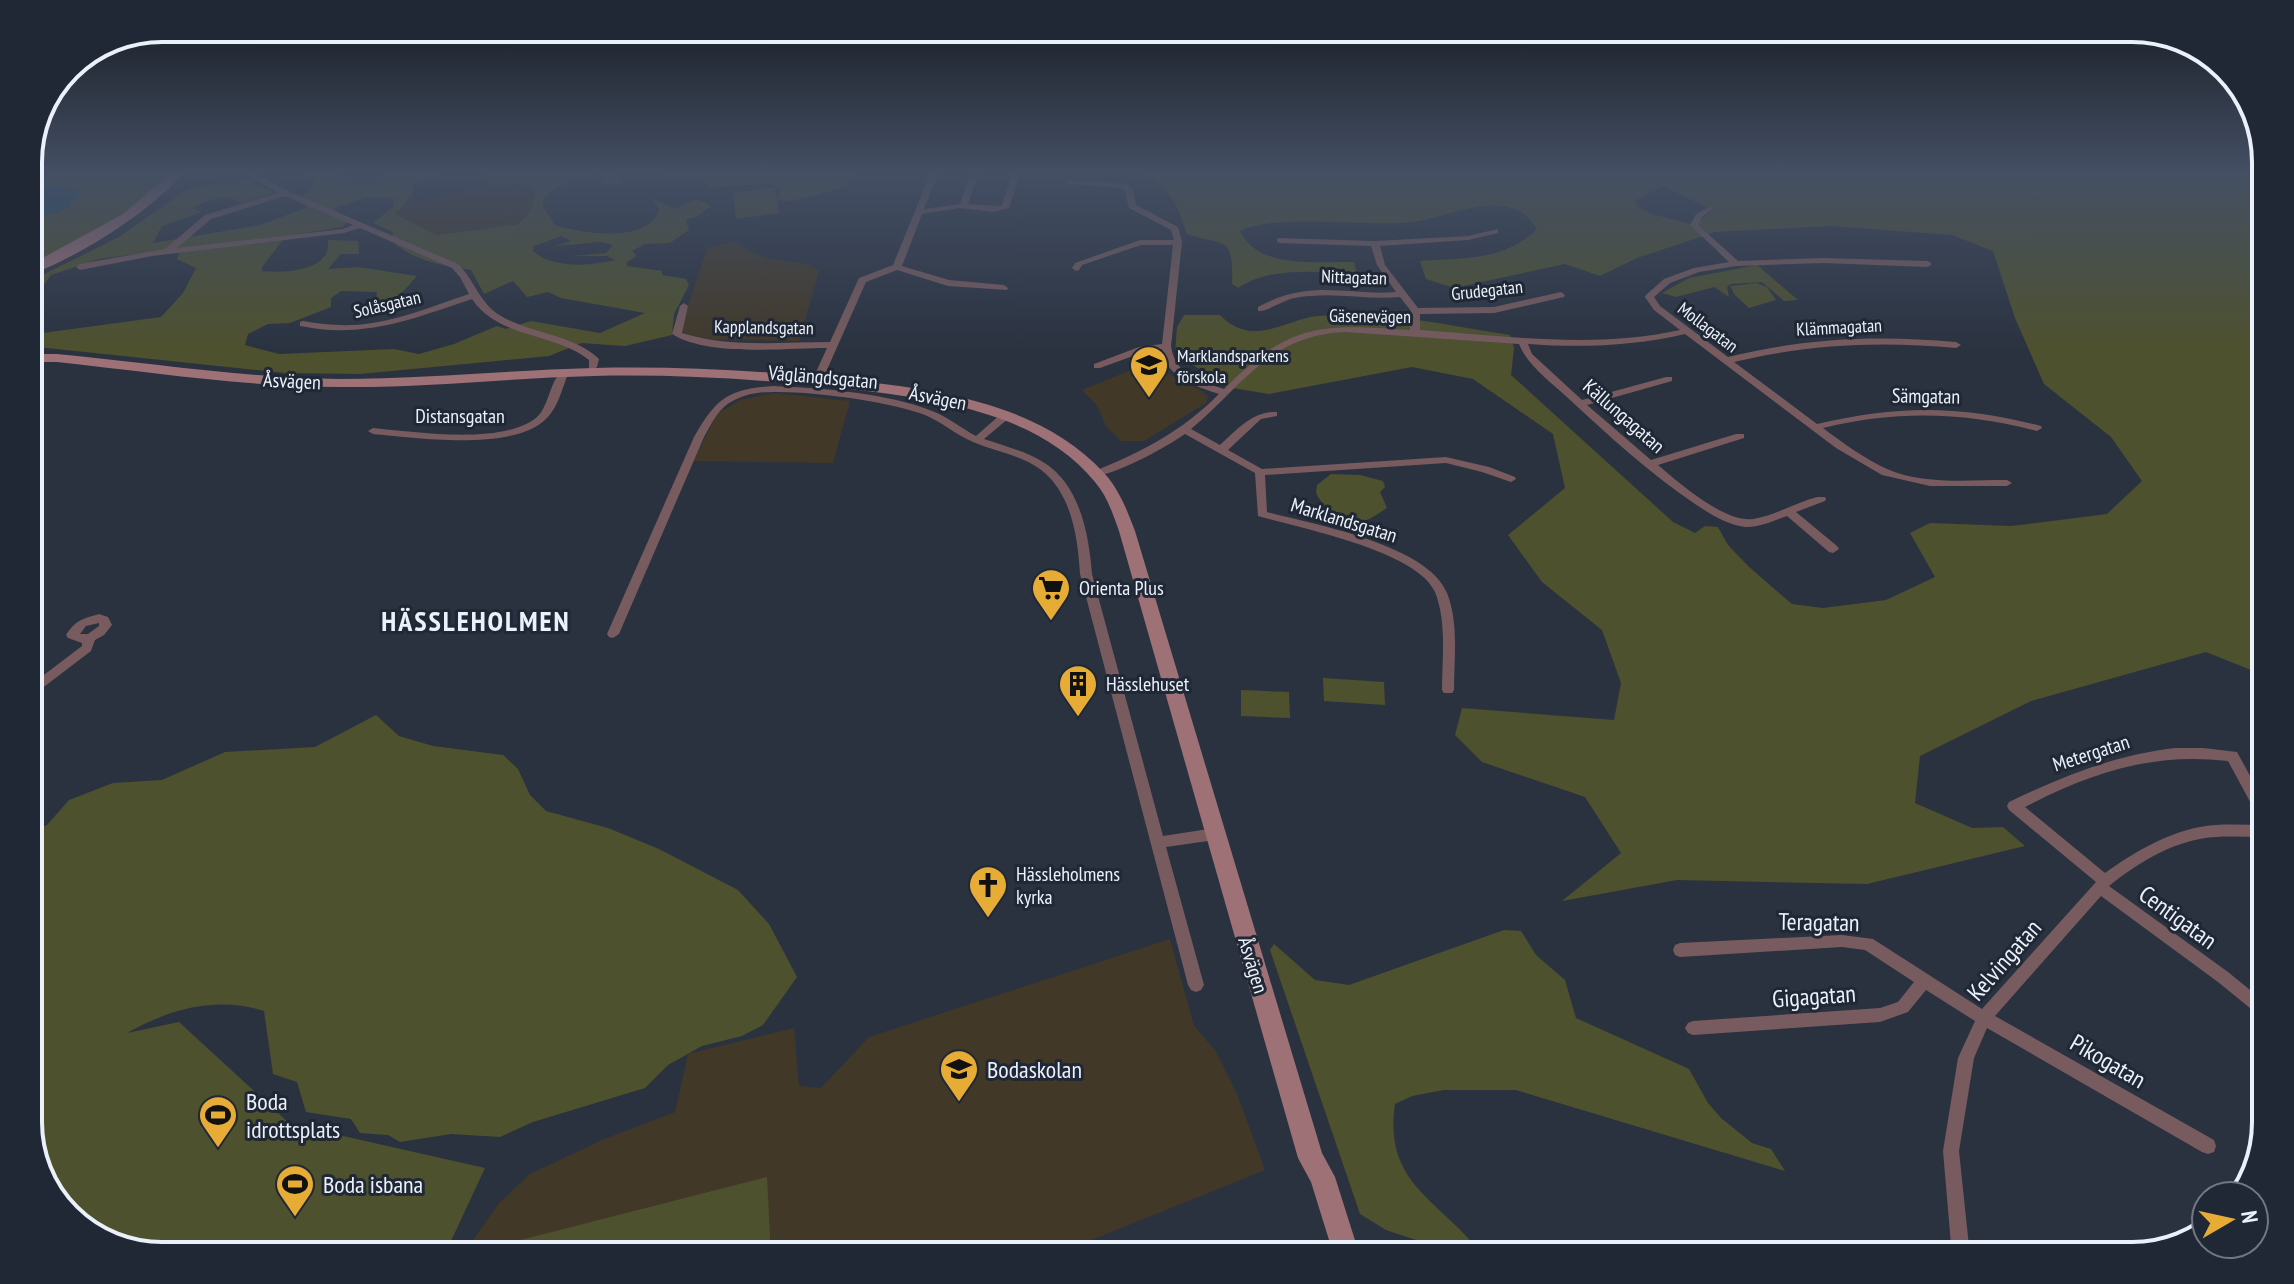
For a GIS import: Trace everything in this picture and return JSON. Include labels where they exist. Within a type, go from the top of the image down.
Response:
[{"type":"street","points":[[42,263],[99,232]]},
{"type":"street","points":[[168,251],[190,232]]},
{"type":"street","points":[[80,267],[168,251],[336,232]]},
{"type":"street","points":[[377,232],[455,266],[467,277],[481,305],[515,327],[591,355],[594,359],[592,367]]},
{"type":"street","points":[[911,232],[897,267],[948,283],[1004,288]]},
{"type":"street","points":[[1176,232],[1178,242],[1166,346],[1170,364],[1182,375],[1226,393]]},
{"type":"street","points":[[1280,240],[1375,244],[1468,238],[1491,232]]},
{"type":"street","points":[[1701,232],[1735,263]]},
{"type":"street","points":[[1076,268],[1079,263],[1140,243],[1178,242]]},
{"type":"street","points":[[1375,244],[1381,265],[1415,311],[1415,333]]},
{"type":"street","name":"Mollagatan","points":[[1928,264],[1825,260],[1735,263],[1696,271],[1652,292],[1649,297],[1652,304],[1725,361],[1872,466],[1899,478],[1930,483],[2007,483]]},
{"type":"street","name":"Kapplandsgatan","points":[[817,381],[862,280],[897,267]]},
{"type":"street","name":"Nittagatan","points":[[1261,309],[1297,293],[1320,290],[1401,294]]},
{"type":"street","name":"Solåsgatan","points":[[303,324],[328,329],[375,328],[476,295]]},
{"type":"street","name":"Grudegatan","points":[[1415,311],[1494,310],[1561,295]]},
{"type":"street","name":"Kapplandsgatan","points":[[684,306],[677,334],[697,342],[761,346],[834,345]]},
{"type":"street","name":"Gäsenevägen","points":[[1096,474],[1127,462],[1185,430],[1265,355],[1299,336],[1339,330],[1620,345],[1687,331]]},
{"type":"street","name":"Källungagatan","points":[[1522,340],[1533,360],[1651,464],[1728,519],[1746,523],[1821,499]]},
{"type":"street","name":"Klämmagatan","points":[[1725,361],[1766,349],[1825,340],[1956,345]]},
{"type":"street","points":[[1097,366],[1142,349],[1166,346]]},
{"type":"street","name":"Åsvägen","points":[[42,358],[305,382],[434,381],[679,372],[817,381],[945,398],[1005,416],[1060,444],[1096,474],[1112,495],[1127,531],[1311,1158],[1322,1177],[1343,1242]]},
{"type":"street","name":"Distansgatan","points":[[373,431],[491,437],[511,435],[543,417],[563,374]]},
{"type":"street","points":[[1582,403],[1669,379]]},
{"type":"street","name":"Våglängdsgatan","points":[[613,634],[699,437],[722,403],[760,390],[837,395],[914,408],[941,419],[977,440],[1025,457],[1049,470],[1070,503],[1196,985]]},
{"type":"street","name":"Sämgatan","points":[[1816,427],[1855,417],[1916,410],[1957,412],[2037,428]]},
{"type":"street","points":[[1221,450],[1258,417],[1273,414]]},
{"type":"street","points":[[977,440],[1005,416]]},
{"type":"street","points":[[1185,430],[1260,472]]},
{"type":"street","points":[[1651,464],[1740,436]]},
{"type":"street","name":"Marklandsgatan","points":[[1448,690],[1446,614],[1438,585],[1411,561],[1380,548],[1262,514],[1260,472],[1446,460],[1511,479]]},
{"type":"street","points":[[1787,510],[1833,549]]},
{"type":"street","points":[[42,683],[87,648],[90,638]]},
{"type":"street","name":"Metergatan","points":[[2103,884],[2014,806],[2060,781],[2109,764],[2184,752],[2232,756],[2252,792]]},
{"type":"street","name":"Kelvingatan","points":[[1960,1242],[1951,1151],[1966,1058],[1984,1018],[2103,884],[2149,851],[2182,838],[2213,831],[2252,831]]},
{"type":"street","points":[[1158,843],[1215,834]]},
{"type":"street","name":"Centigatan","points":[[2103,884],[2252,1001]]},
{"type":"street","name":"Teragatan","points":[[1680,950],[1842,941],[1868,944],[1984,1018]]},
{"type":"street","name":"Gigagatan","points":[[1693,1028],[1880,1015],[1903,1007],[1925,980]]},
{"type":"street","name":"Pikogatan","points":[[1984,1018],[2208,1146]]},
{"type":"street","name":"Åsvägen","points":[[1311,1158],[1311,1178],[1330,1242]]},
{"type":"shaded area","points":[[430,232],[459,232],[436,235]]},
{"type":"shaded area","points":[[734,241],[753,253],[808,264],[819,271],[799,341],[714,340],[688,335],[680,330],[707,248]]},
{"type":"shaded area","name":"Marklandsparkens förskola","points":[[1148,363],[1200,390],[1208,396],[1206,403],[1144,441],[1121,441],[1106,426],[1096,404],[1082,390]]},
{"type":"shaded area","points":[[774,393],[850,401],[833,463],[693,461],[717,414],[740,400]]},
{"type":"shaded area","name":"Bodaskolan","points":[[1170,939],[1194,1026],[1215,1050],[1237,1094],[1265,1170],[1087,1242],[472,1242],[499,1203],[530,1174],[602,1140],[675,1112],[688,1054],[794,1028],[799,1086],[821,1088],[869,1037]]},
{"type":"green space","points":[[42,232],[95,232],[42,261]]},
{"type":"green space","points":[[126,232],[159,232],[153,243],[219,232],[311,232],[286,236],[262,271],[294,271],[315,264],[327,251],[328,240],[358,241],[359,254],[341,254],[328,269],[358,267],[417,276],[393,303],[374,309],[377,292],[341,291],[331,298],[331,307],[290,323],[268,324],[248,334],[245,345],[279,354],[394,349],[419,354],[454,344],[497,326],[506,329],[531,321],[600,333],[645,313],[561,298],[548,292],[527,297],[513,281],[484,294],[471,270],[419,258],[392,241],[393,232],[430,232],[436,235],[459,232],[686,232],[670,243],[645,244],[632,251],[637,256],[627,262],[627,266],[662,271],[662,275],[686,279],[689,285],[674,314],[672,335],[625,346],[581,343],[549,356],[360,374],[285,373],[42,347],[42,333],[161,317],[183,293],[196,268],[177,259],[181,248],[99,259],[51,275],[42,288],[42,275]],"holes":[[[561,236],[571,241],[555,246],[600,242],[613,245],[606,253],[572,256],[607,256],[615,260],[583,265],[561,263],[533,251],[534,246]]]},
{"type":"green space","points":[[1241,232],[1260,252],[1274,258],[1354,262],[1357,273],[1280,273],[1238,288],[1232,284],[1228,249],[1218,242],[1187,234]]},
{"type":"green space","points":[[1534,232],[1717,232],[1637,258],[1600,276],[1565,264],[1454,288],[1426,279],[1420,261],[1483,256],[1524,240]]},
{"type":"green space","points":[[1910,232],[2252,232],[2252,670],[2206,652],[2031,701],[1920,756],[1915,803],[1972,828],[2003,827],[2025,846],[1867,884],[1677,880],[1562,901],[1621,853],[1585,797],[1482,762],[1455,735],[1462,708],[1614,720],[1621,683],[1602,630],[1542,582],[1508,535],[1565,488],[1553,434],[1473,379],[1412,367],[1269,394],[1226,387],[1175,353],[1177,327],[1184,315],[1220,315],[1234,326],[1252,331],[1318,316],[1367,315],[1510,335],[1514,348],[1511,375],[1673,522],[1695,533],[1705,526],[1718,527],[1728,545],[1748,566],[1792,604],[1823,608],[1886,600],[1935,577],[1910,533],[1930,523],[2011,526],[2107,514],[2142,481],[2111,437],[2044,384],[2015,318],[1993,251],[1952,235]]},
{"type":"green space","points":[[1757,265],[1798,300],[1784,301],[1762,282],[1731,284],[1727,287],[1729,297],[1714,287],[1676,297],[1662,293],[1689,278]]},
{"type":"green space","points":[[1757,283],[1767,287],[1776,300],[1749,308],[1730,286]]},
{"type":"green space","points":[[1331,474],[1360,475],[1383,481],[1385,487],[1380,492],[1387,508],[1364,521],[1342,519],[1324,505],[1316,493],[1317,485]]},
{"type":"green space","points":[[1323,678],[1384,682],[1385,705],[1324,701]]},
{"type":"green space","points":[[1241,690],[1289,692],[1290,718],[1241,716]]},
{"type":"green space","points":[[376,715],[399,736],[433,746],[503,755],[518,769],[530,795],[546,811],[608,828],[659,849],[738,890],[769,924],[797,977],[763,1025],[742,1036],[702,1046],[668,1065],[645,1088],[533,1122],[500,1137],[451,1134],[400,1142],[388,1135],[360,1133],[351,1119],[306,1112],[297,1082],[273,1074],[264,1011],[211,1005],[160,1017],[127,1033],[179,1022],[290,1124],[485,1168],[451,1242],[162,1242],[116,1233],[89,1217],[62,1189],[44,1145],[42,827],[69,800],[113,783],[162,780],[225,752],[315,747]]},
{"type":"green space","points":[[1504,930],[1521,931],[1536,955],[1565,980],[1576,1018],[1689,1069],[1708,1103],[1721,1118],[1752,1143],[1771,1149],[1785,1171],[1516,1090],[1444,1090],[1412,1096],[1395,1104],[1394,1132],[1398,1154],[1407,1173],[1419,1190],[1471,1242],[1422,1242],[1386,1230],[1360,1214],[1270,950],[1274,944],[1315,980],[1349,985]]},
{"type":"green space","points":[[767,1177],[770,1242],[513,1242]]},
{"type":"place","name":"Marklandsparkens förskola","points":[[1149,399]]},
{"type":"place","name":"Orienta Plus","points":[[1051,622]]},
{"type":"place","name":"Hässlehuset","points":[[1078,718]]},
{"type":"place","name":"Hässleholmens kyrka","points":[[988,919]]},
{"type":"place","name":"Bodaskolan","points":[[959,1103]]},
{"type":"place","name":"Boda idrottsplats","points":[[218,1149]]},
{"type":"place","name":"Boda isbana","points":[[295,1218]]},
{"type":"district","name":"HÄSSLEHOLMEN","points":[[476,620]]}]
